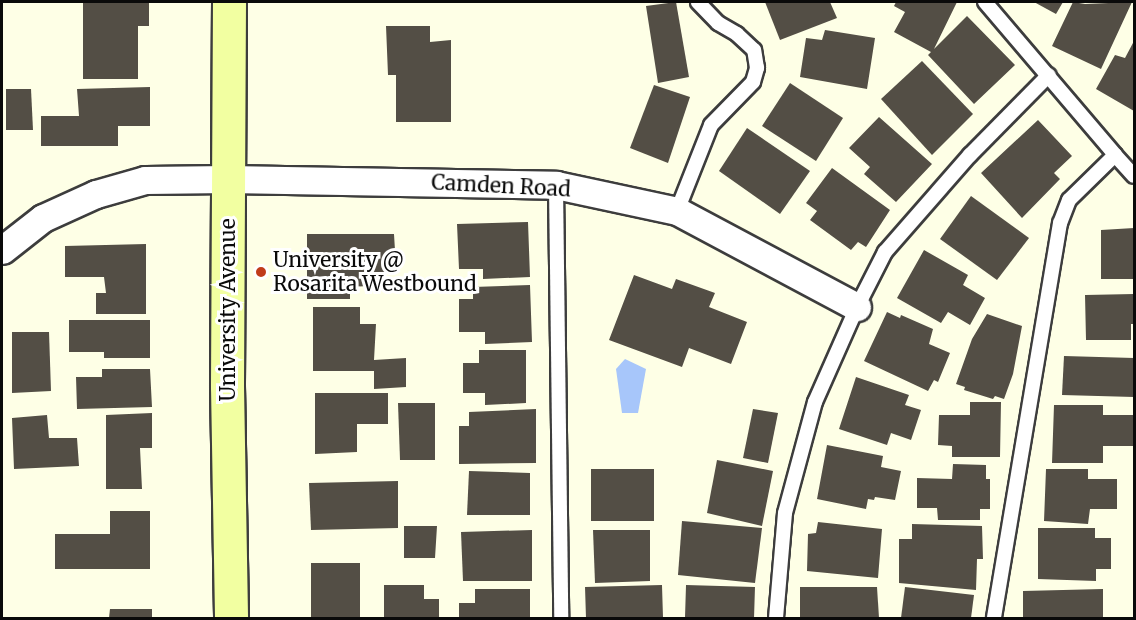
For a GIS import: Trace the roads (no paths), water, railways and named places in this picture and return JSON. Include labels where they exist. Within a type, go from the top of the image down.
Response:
[{"type":"street","name":"University Avenue","points":[[229,2],[227,386],[231,618]]},
{"type":"street","name":"Camden Road","points":[[2,250],[43,218],[96,194],[145,180],[228,178],[556,185],[677,211],[857,307]]},
{"type":"lane","points":[[677,211],[711,125],[753,82],[757,68],[754,50],[737,34],[718,23],[698,2]]},
{"type":"lane","points":[[985,2],[1134,176]]},
{"type":"lane","points":[[776,618],[785,513],[815,402],[857,307],[885,252],[970,155],[1049,75]]},
{"type":"lane","points":[[994,618],[1060,223],[1070,200],[1115,155]]},
{"type":"lane","points":[[556,185],[561,618]]},
{"type":"water","points":[[625,359],[646,369],[638,413],[622,413],[616,369]]},
{"type":"place","name":"University @ Rosarita Westbound","points":[[261,272]]}]
